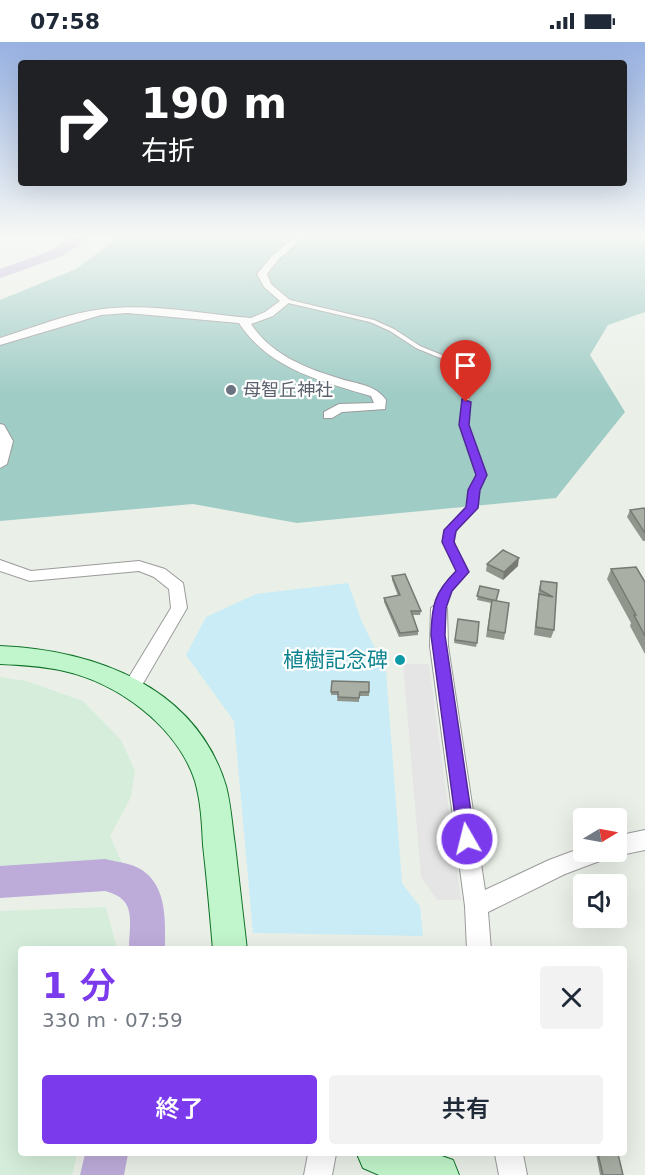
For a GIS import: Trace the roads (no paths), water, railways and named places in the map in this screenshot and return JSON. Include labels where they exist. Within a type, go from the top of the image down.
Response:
[{"type":"main road","points":[[0,655],[29,655],[64,660],[102,672],[132,687],[152,702],[191,745],[208,778],[215,808],[230,946]]},
{"type":"main road","points":[[383,1156],[438,1175]]},
{"type":"street","points":[[0,342],[80,316],[118,310],[242,320],[260,319],[286,301],[272,289]]},
{"type":"street","points":[[242,320],[253,338],[273,353],[313,374],[375,393],[380,400],[381,406],[339,408],[328,415]]},
{"type":"street","points":[[0,428],[7,441],[0,464]]},
{"type":"street","points":[[0,566],[30,576],[139,566],[155,569],[168,577],[177,587],[179,608],[132,687]]},
{"type":"street","points":[[439,608],[440,654],[476,906],[479,946]]},
{"type":"street","points":[[627,844],[645,840]]},
{"type":"street","points":[[476,906],[573,861]]},
{"type":"street","points":[[318,1175],[322,1156]]},
{"type":"street","points":[[509,1156],[513,1175]]},
{"type":"lane","points":[[286,301],[372,321],[392,330],[418,347],[452,361],[467,378],[464,425],[482,475],[474,490],[472,508],[450,530],[448,542],[463,572],[446,589],[439,608]]},
{"type":"waterway","points":[[0,882],[105,875],[130,881],[143,895],[147,911],[147,946]]},
{"type":"waterway","points":[[102,1175],[107,1156]]},
{"type":"place","name":"母智丘神社","points":[[231,390]]},
{"type":"place","name":"植樹記念碑","points":[[400,660]]}]
